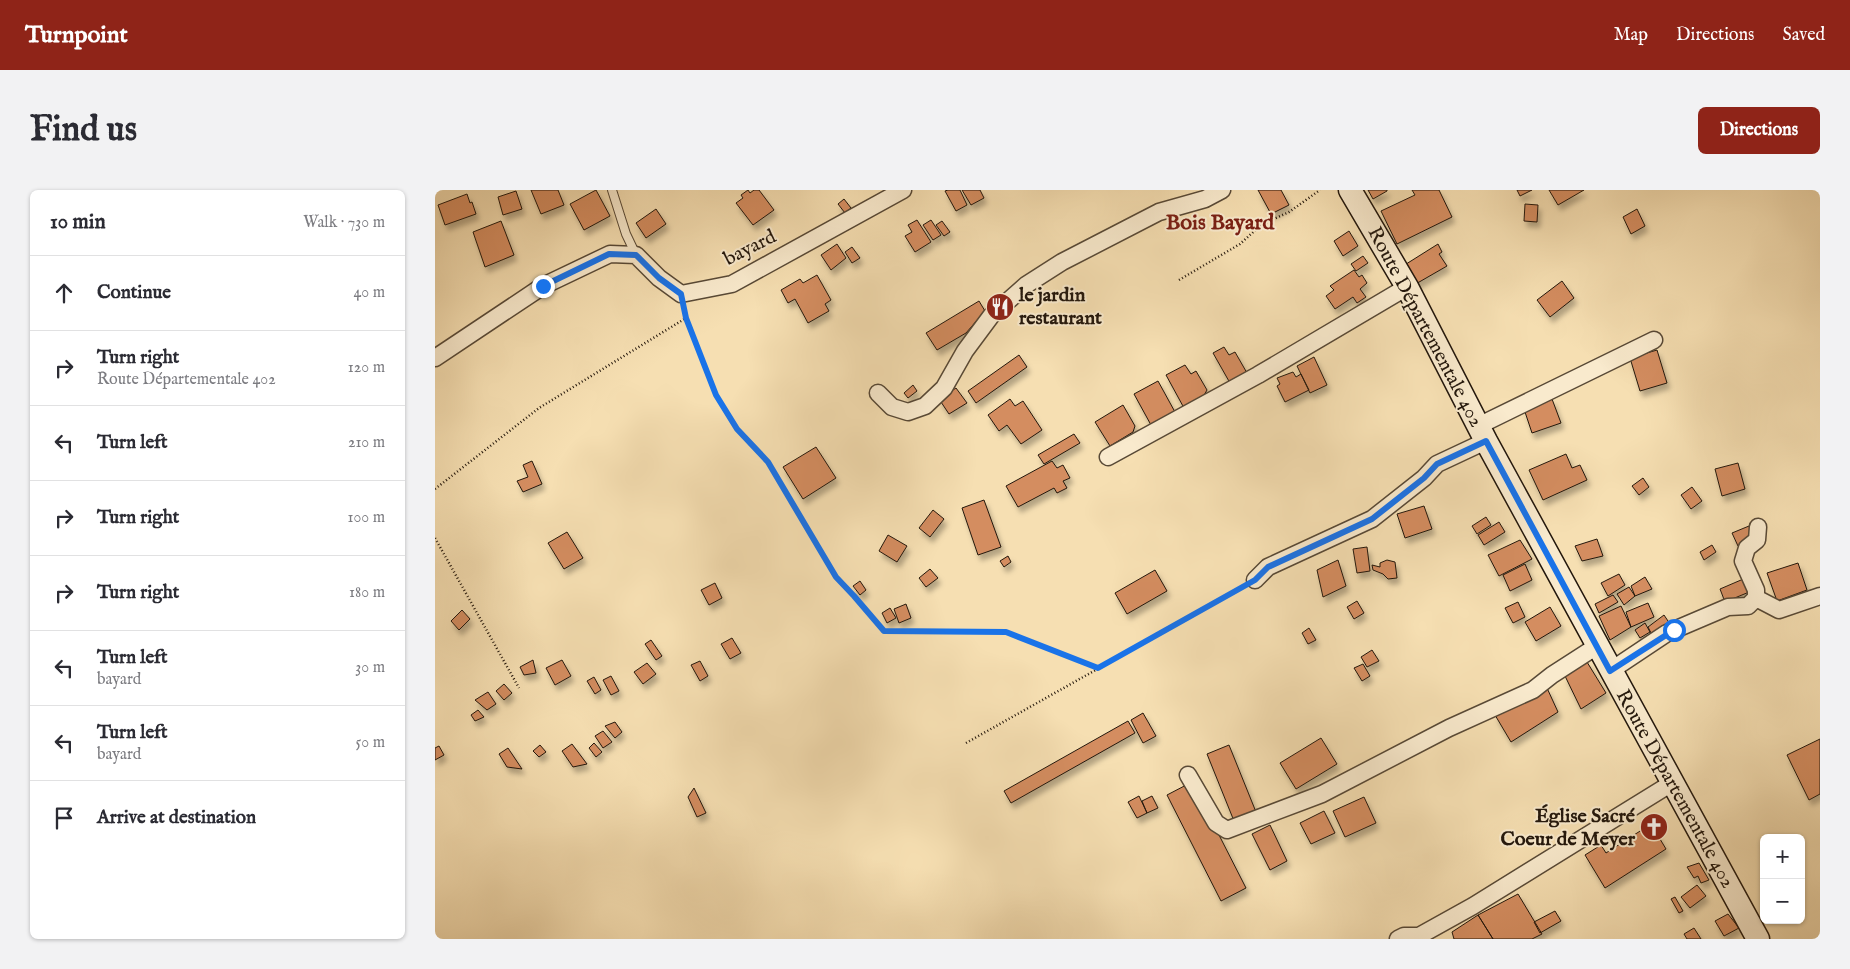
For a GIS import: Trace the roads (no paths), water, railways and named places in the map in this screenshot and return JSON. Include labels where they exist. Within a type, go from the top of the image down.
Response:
[{"type":"main road","name":"Route Départementale 402","points":[[1350,190],[1407,287],[1482,434],[1758,939]]},
{"type":"street","name":"bayard","points":[[636,255],[659,278],[681,294],[732,284],[903,190]]},
{"type":"street","points":[[878,393],[892,407],[908,412],[925,406],[944,388],[965,351],[991,316],[1027,285],[1062,262],[1159,212],[1205,199],[1223,190]]},
{"type":"street","points":[[435,358],[543,286],[609,254],[636,255]]},
{"type":"street","points":[[1108,457],[1258,375],[1407,287]]},
{"type":"street","points":[[1255,580],[1268,567],[1372,519],[1424,478],[1437,464],[1482,434],[1655,340]]},
{"type":"street","points":[[1756,598],[1755,590],[1743,561],[1747,548],[1757,540],[1758,526]]},
{"type":"street","points":[[1756,598],[1779,610],[1820,596]]},
{"type":"street","points":[[1610,671],[1667,633],[1727,607],[1748,606],[1756,598]]},
{"type":"street","points":[[1189,775],[1216,823],[1227,830],[1322,794],[1449,728],[1533,690],[1552,675],[1597,646]]},
{"type":"street","points":[[1398,939],[1404,936],[1419,936],[1473,906],[1672,783]]},
{"type":"lane","points":[[612,190],[626,234],[636,255]]},
{"type":"place","name":"le jardin restaurant","points":[[1000,307]]},
{"type":"place","name":"Église Sacré Coeur de Meyer","points":[[1654,827]]},
{"type":"district","name":"Bois Bayard","points":[[1220,223]]}]
